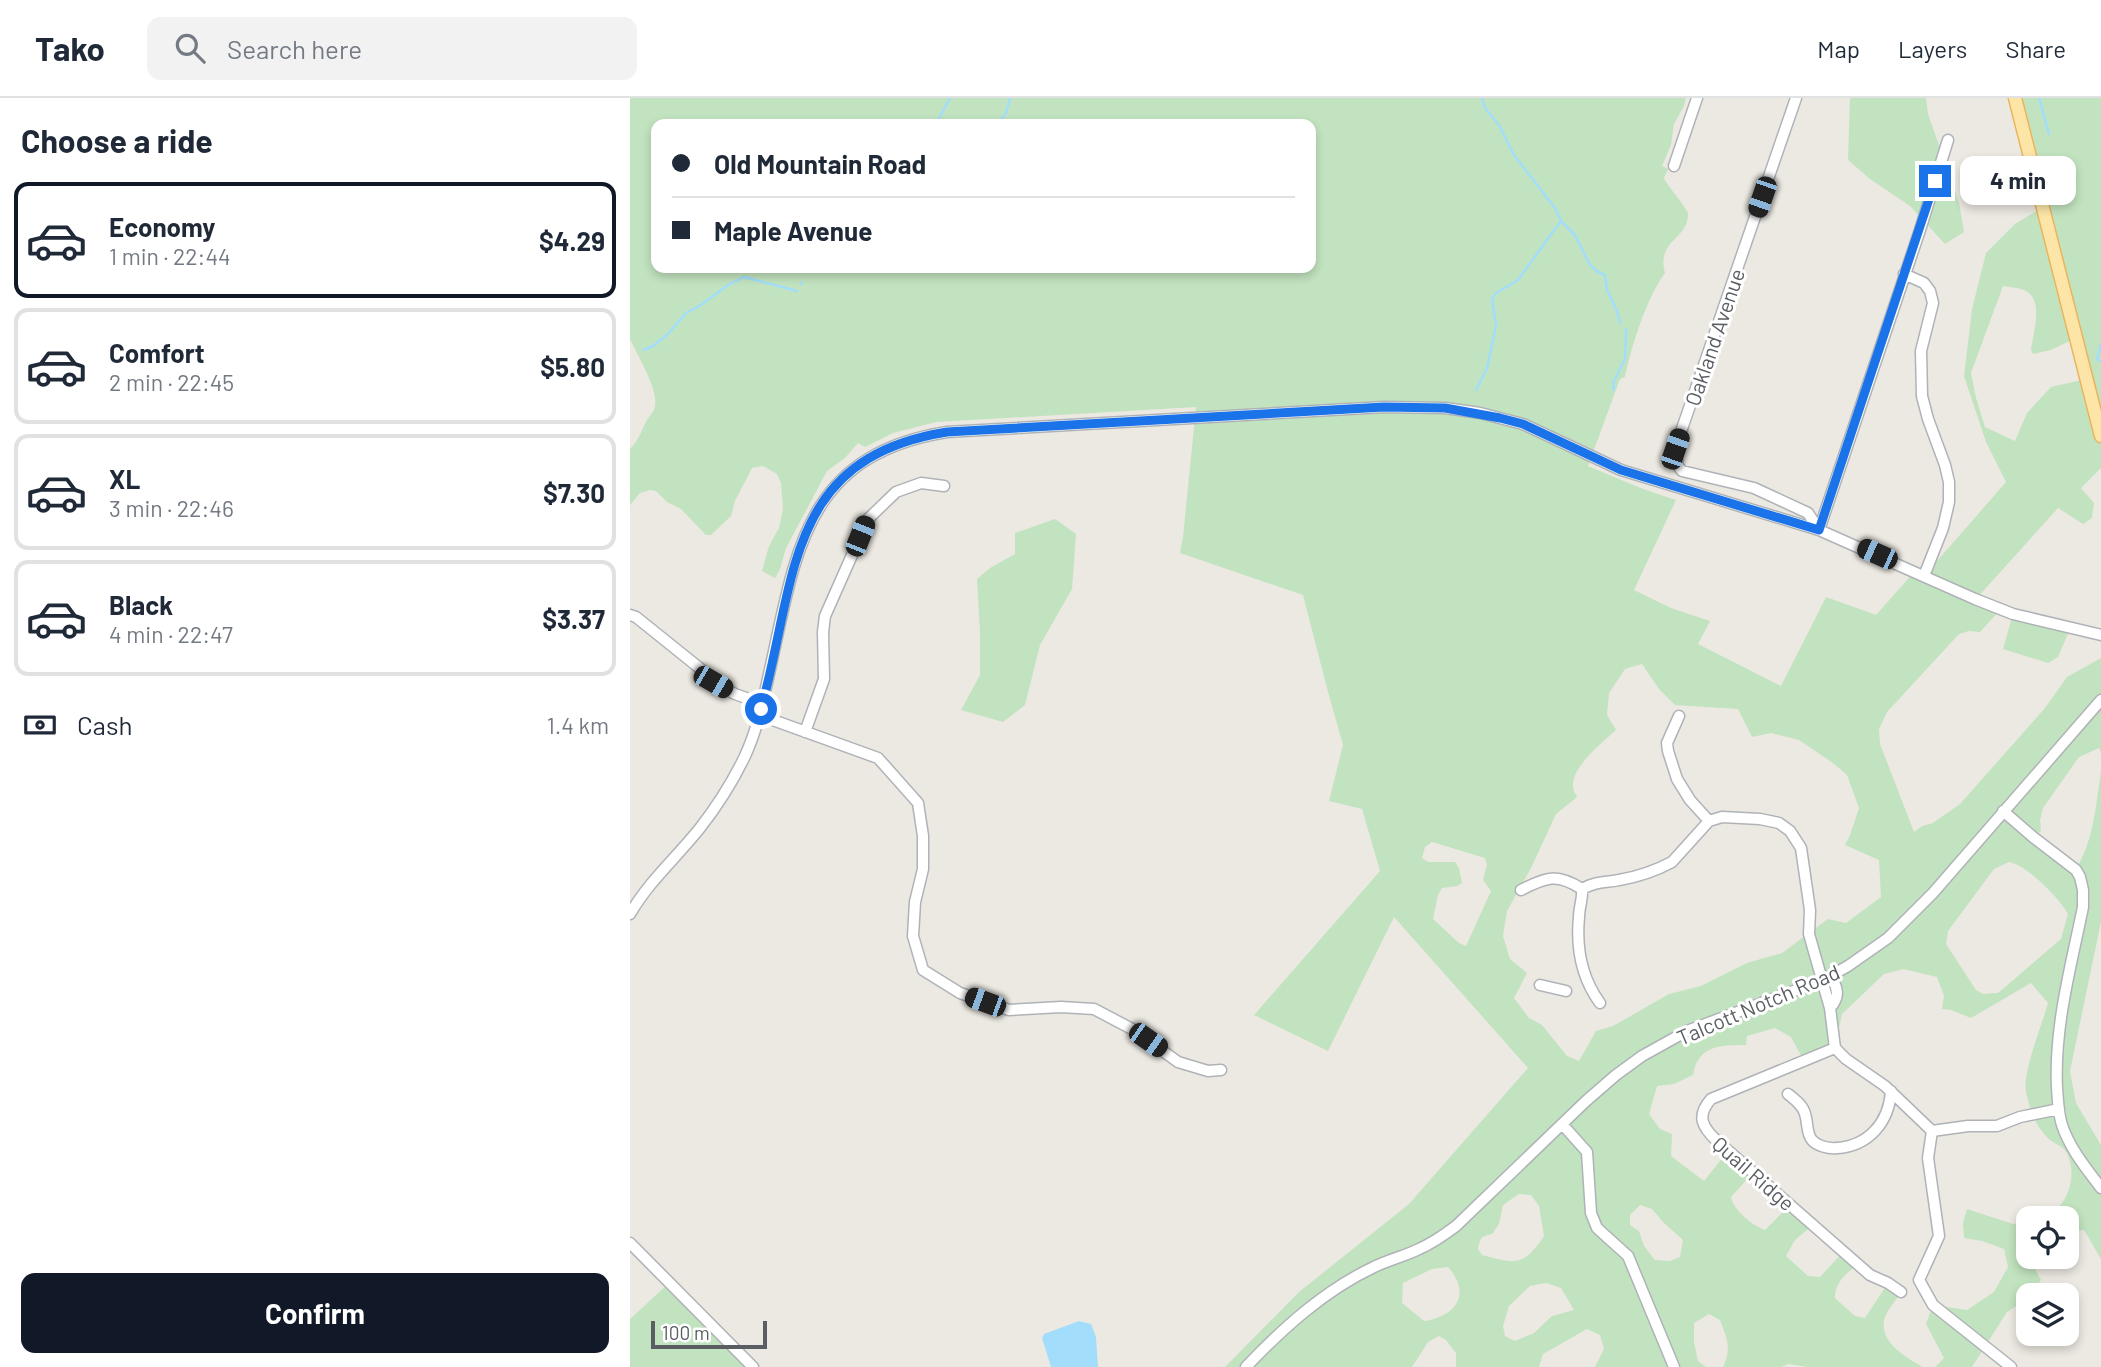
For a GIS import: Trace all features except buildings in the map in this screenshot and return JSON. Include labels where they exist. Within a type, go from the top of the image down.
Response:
[{"type":"main road","points":[[2015,98],[2101,436]]},
{"type":"street","points":[[1674,166],[1698,98]]},
{"type":"street","name":"Oakland Avenue","points":[[1796,98],[1675,449],[1682,471],[1754,488],[1808,513],[1819,530]]},
{"type":"street","points":[[1819,530],[1948,140]]},
{"type":"street","points":[[1904,274],[1924,283],[1930,291],[1933,303],[1921,351],[1922,396],[1927,419],[1949,482],[1949,502],[1924,576]]},
{"type":"street","points":[[630,914],[642,894],[699,829],[727,789],[747,751],[761,710],[799,551],[818,510],[838,482],[864,460],[899,443],[922,436],[947,432],[1384,407],[1445,408],[1480,413],[1523,424],[1621,470],[1819,530],[2013,614],[2101,635]]},
{"type":"street","points":[[805,732],[824,679],[825,616],[868,519],[896,492],[921,483],[944,486]]},
{"type":"street","points":[[630,615],[702,670],[713,682],[761,710],[805,732],[878,758],[918,803],[923,836],[923,869],[915,902],[913,936],[923,970],[960,993],[1009,1010],[1061,1007],[1094,1009],[1134,1030],[1178,1062],[1208,1071],[1221,1070]]},
{"type":"street","name":"Talcott Notch Road","points":[[1247,1367],[1285,1329],[1342,1285],[1373,1267],[1419,1250],[1447,1232],[1616,1075],[1687,1031],[1827,977],[1869,952],[1909,918],[2101,700]]},
{"type":"street","points":[[1678,716],[1667,743],[1668,751],[1677,779],[1690,800],[1709,821]]},
{"type":"street","points":[[2003,811],[2071,864],[2080,877],[2083,907],[2058,1037],[2056,1066],[2061,1123],[2073,1152],[2101,1188]]},
{"type":"street","points":[[1582,889],[1595,882],[1620,880],[1665,866],[1691,844],[1709,821],[1721,817],[1779,823],[1790,831],[1801,848],[1810,910],[1809,934],[1827,977],[1835,1048],[1846,1059],[1876,1078],[1932,1132]]},
{"type":"street","points":[[1521,890],[1539,880],[1553,877],[1571,882],[1582,889]]},
{"type":"street","points":[[1582,889],[1583,898],[1578,915],[1579,956],[1588,984],[1600,1003]]},
{"type":"street","points":[[1540,985],[1566,991]]},
{"type":"street","name":"Quail Ridge","points":[[1835,1048],[1711,1099],[1704,1106],[1703,1121],[1707,1131],[1717,1141],[1870,1275],[1901,1292]]},
{"type":"street","points":[[1788,1094],[1802,1107],[1810,1138],[1832,1149],[1863,1142],[1887,1112],[1891,1091]]},
{"type":"street","points":[[1887,1112],[1904,1103]]},
{"type":"street","points":[[1932,1132],[1968,1125],[1997,1126],[2020,1117],[2059,1109]]},
{"type":"street","points":[[1562,1124],[1587,1152],[1591,1213],[1597,1228],[1628,1256],[1674,1367]]},
{"type":"street","points":[[1932,1132],[1928,1158],[1939,1236],[1919,1280],[1933,1305],[2011,1367]]},
{"type":"street","points":[[630,1243],[751,1366]]},
{"type":"green space","points":[[630,98],[1686,98],[1674,124],[1671,145],[1662,166],[1668,169],[1664,178],[1687,211],[1687,223],[1665,254],[1665,273],[1646,309],[1625,377],[1620,379],[1588,466],[1676,500],[1634,590],[1671,608],[1710,621],[1698,644],[1781,686],[1826,597],[1876,615],[1914,572],[1924,576],[2006,482],[1986,442],[1964,376],[1972,309],[1986,253],[2015,224],[2043,207],[2015,98],[2101,98],[2101,468],[2081,488],[2094,503],[2092,518],[2083,524],[2058,508],[1976,599],[2001,609],[1980,632],[1959,634],[1887,712],[1879,729],[1880,744],[1914,832],[1933,823],[1960,804],[2045,708],[2067,677],[2101,658],[2101,753],[2099,748],[2079,757],[2043,808],[2041,831],[2033,837],[2076,869],[2091,834],[2101,771],[2101,922],[2070,1071],[2076,1103],[2101,1145],[2101,1259],[2084,1230],[2079,1231],[2079,1206],[2060,1206],[2069,1190],[2070,1162],[2066,1151],[2050,1140],[2037,1124],[2026,1092],[2027,1073],[2048,1003],[2031,983],[1971,1018],[1942,1009],[1944,996],[1937,977],[1903,969],[1884,974],[1842,1014],[1835,1048],[1804,1061],[1791,1037],[1775,1028],[1747,1036],[1746,1045],[1728,1045],[1705,1052],[1693,1075],[1674,1084],[1657,1086],[1649,1114],[1660,1129],[1672,1134],[1671,1156],[1704,1181],[1728,1151],[1753,1173],[1731,1197],[1739,1212],[1755,1225],[1765,1230],[1790,1205],[1813,1225],[1795,1240],[1786,1256],[1808,1276],[1820,1277],[1844,1251],[1858,1264],[1845,1275],[1835,1292],[1835,1298],[1855,1316],[1865,1318],[1888,1283],[1901,1293],[1885,1317],[1885,1334],[1894,1347],[1923,1367],[1807,1367],[1789,1364],[1781,1367],[1723,1367],[1728,1349],[1726,1338],[1720,1320],[1709,1314],[1694,1323],[1698,1361],[1706,1367],[1595,1367],[1604,1349],[1600,1335],[1587,1329],[1543,1354],[1539,1367],[1456,1367],[1456,1353],[1446,1340],[1439,1336],[1428,1342],[1412,1367],[1225,1367],[1299,1292],[1409,1204],[1528,1068],[1394,917],[1328,1051],[1254,1015],[1380,871],[1362,809],[1329,801],[1343,745],[1303,595],[1180,553],[1196,407],[936,422],[893,433],[865,447],[858,443],[845,458],[827,471],[786,548],[775,578],[762,571],[769,546],[779,528],[783,509],[781,483],[777,474],[763,466],[752,468],[735,501],[731,516],[711,535],[706,535],[681,509],[667,502],[656,491],[640,493],[630,505],[630,449],[654,410],[653,390],[630,339]],"holes":[[[2003,286],[2026,291],[2035,302],[2031,350],[2033,354],[2051,350],[2076,338],[2086,379],[2051,387],[2027,413],[2015,441],[1985,427],[1971,373]],[[1642,664],[1659,689],[1675,705],[1738,709],[1752,737],[1771,733],[1799,740],[1847,775],[1859,808],[1845,845],[1879,860],[1881,897],[1846,923],[1828,919],[1782,953],[1747,963],[1701,986],[1669,994],[1613,1026],[1596,1031],[1579,1061],[1567,1056],[1542,1025],[1529,1018],[1514,998],[1527,973],[1510,959],[1503,936],[1507,911],[1556,814],[1577,797],[1573,787],[1577,771],[1616,730],[1607,715],[1609,693],[1625,669]],[[1432,842],[1485,858],[1487,865],[1483,880],[1491,891],[1466,946],[1459,943],[1433,919],[1442,888],[1462,883],[1455,862],[1428,862],[1422,858],[1425,847]],[[2009,862],[2025,869],[2042,883],[2068,914],[2061,939],[1998,993],[1983,994],[1976,990],[1946,944],[1948,931],[1994,869]],[[1519,1194],[1531,1195],[1539,1206],[1544,1236],[1530,1253],[1518,1260],[1482,1255],[1478,1249],[1480,1240],[1492,1234],[1499,1224],[1503,1205]],[[1640,1205],[1652,1209],[1683,1240],[1680,1257],[1670,1261],[1655,1260],[1644,1246],[1639,1231],[1630,1225],[1630,1215]],[[1448,1267],[1459,1286],[1459,1295],[1452,1309],[1424,1321],[1402,1303],[1403,1283],[1432,1269]],[[1546,1283],[1561,1288],[1574,1310],[1552,1316],[1534,1333],[1515,1341],[1505,1336],[1503,1326],[1509,1306],[1530,1286]]]},
{"type":"green space","points":[[1850,98],[1926,98],[1928,114],[1959,202],[1964,232],[1945,244],[1910,206],[1870,179],[1848,160]]},
{"type":"green space","points":[[1055,519],[1076,534],[1072,589],[1040,645],[1025,705],[1003,722],[961,710],[980,675],[977,579],[1015,554],[1015,533]]},
{"type":"green space","points":[[2013,614],[2070,629],[2058,657],[2048,663],[2003,649]]},
{"type":"green space","points":[[1967,1209],[2016,1224],[2016,1269],[2035,1269],[2041,1280],[2039,1283],[2016,1283],[2016,1306],[2007,1312],[1972,1367],[1935,1367],[1944,1358],[1926,1324],[1933,1305],[1967,1310],[1994,1292],[2008,1267],[2004,1249],[1964,1238],[1963,1223]]},
{"type":"green space","points":[[669,1283],[748,1367],[630,1367],[630,1319]]},
{"type":"water","points":[[1079,1321],[1091,1324],[1096,1337],[1098,1367],[1051,1367],[1042,1338],[1044,1334]]},
{"type":"waterway","points":[[939,119],[950,98]]},
{"type":"waterway","points":[[1001,119],[1006,113],[1010,98]]},
{"type":"waterway","points":[[1482,98],[1485,108],[1499,125],[1514,155],[1555,208],[1561,221],[1575,235],[1590,265],[1605,275],[1607,290],[1620,323]]},
{"type":"waterway","points":[[2039,98],[2049,134]]},
{"type":"waterway","points":[[1476,390],[1487,368],[1496,326],[1492,299],[1496,293],[1518,280],[1560,222]]},
{"type":"waterway","points":[[644,350],[668,334],[686,313],[744,277],[797,291]]},
{"type":"waterway","points":[[1614,390],[1613,383],[1625,359],[1626,329]]},
{"type":"waterway","points":[[2101,345],[2097,359],[2101,361]]},
{"type":"route","points":[[761,709],[799,551],[818,510],[838,482],[864,460],[878,451],[922,436],[947,432],[1384,407],[1445,408],[1480,413],[1523,424],[1621,470],[1819,530],[1935,181]]}]
